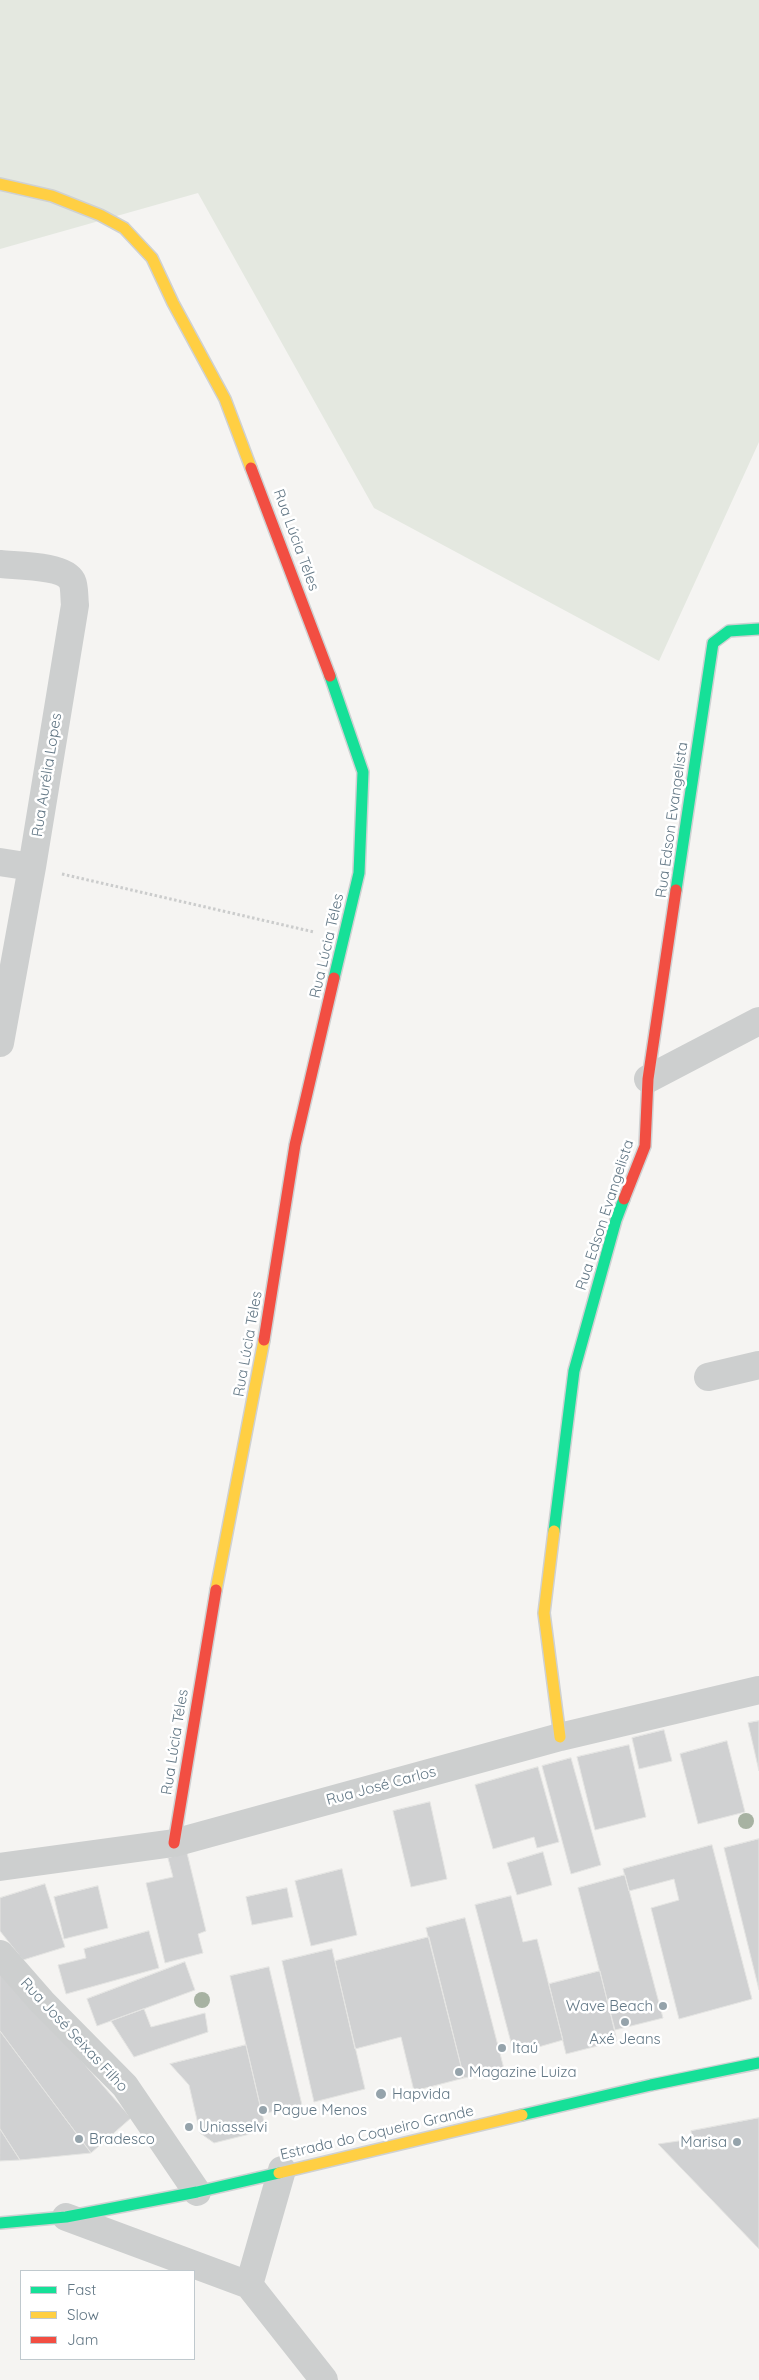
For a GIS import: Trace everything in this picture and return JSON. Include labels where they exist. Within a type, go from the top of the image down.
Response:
[{"type":"street","name":"Rua Lúcia Téles","points":[[0,184],[52,196],[100,215],[124,228],[152,258],[173,303],[226,399],[335,690],[363,772],[359,873],[295,1145],[258,1375],[209,1627],[174,1843]]},
{"type":"street","name":"Rua Aurélia Lopes","points":[[0,564],[52,569],[65,573],[72,581],[75,605],[32,867],[0,1043]]},
{"type":"street","name":"Rua Edson Evangelista","points":[[560,1737],[544,1613],[574,1371],[616,1220],[645,1146],[648,1079],[713,643],[728,631],[759,630]]},
{"type":"street","points":[[0,862],[32,867]]},
{"type":"street","points":[[648,1079],[759,1021]]},
{"type":"street","points":[[708,1377],[759,1365]]},
{"type":"street","name":"Rua José Carlos","points":[[0,1867],[174,1843],[560,1737],[759,1690]]},
{"type":"street","name":"Rua José Seixas Filho","points":[[0,1954],[42,2002],[125,2086],[197,2192]]},
{"type":"street","name":"Estrada do Coqueiro Grande","points":[[0,2223],[66,2216],[197,2192],[282,2170],[651,2085],[759,2063]]},
{"type":"street","points":[[248,2284],[282,2170]]},
{"type":"street","points":[[66,2216],[248,2284],[324,2380]]},
{"type":"path","points":[[32,867],[344,938]]},
{"type":"shaded area","points":[[0,0],[759,0],[759,442],[659,661],[374,508],[198,193],[0,249]]},
{"type":"building","points":[[759,1721],[759,1771],[748,1723]]},
{"type":"building","points":[[664,1730],[672,1761],[639,1769],[632,1738]]},
{"type":"building","points":[[727,1741],[745,1812],[698,1824],[680,1754]]},
{"type":"building","points":[[629,1745],[646,1817],[595,1830],[577,1757]]},
{"type":"building","points":[[571,1758],[601,1865],[571,1874],[542,1766]]},
{"type":"building","points":[[538,1767],[559,1842],[537,1848],[534,1837],[493,1849],[475,1785]]},
{"type":"building","points":[[430,1802],[447,1879],[411,1887],[393,1811]]},
{"type":"building","points":[[759,1839],[759,1990],[724,1848]]},
{"type":"building","points":[[712,1845],[752,1999],[679,2019],[651,1908],[679,1900],[674,1879],[629,1891],[623,1869]]},
{"type":"building","points":[[543,1852],[552,1885],[517,1895],[507,1863]]},
{"type":"building","points":[[187,1853],[206,1931],[198,1934],[203,1953],[165,1963],[146,1883],[173,1877],[168,1858]]},
{"type":"building","points":[[342,1869],[357,1935],[311,1946],[295,1881]]},
{"type":"building","points":[[625,1875],[663,2018],[615,2030],[578,1888]]},
{"type":"building","points":[[45,1884],[65,1947],[23,1960],[0,1931],[0,1898]]},
{"type":"building","points":[[98,1886],[108,1928],[64,1939],[54,1897]]},
{"type":"building","points":[[287,1888],[293,1917],[252,1925],[246,1897]]},
{"type":"building","points":[[511,1896],[523,1942],[537,1939],[563,2040],[514,2054],[475,1905]]},
{"type":"building","points":[[465,1918],[504,2069],[464,2078],[426,1928]]},
{"type":"building","points":[[149,1931],[159,1968],[66,1994],[58,1965],[86,1958],[84,1949]]},
{"type":"building","points":[[429,1937],[464,2078],[414,2091],[401,2037],[355,2049],[335,1961]]},
{"type":"building","points":[[332,1949],[365,2089],[314,2102],[282,1961]]},
{"type":"building","points":[[185,1962],[195,1990],[97,2026],[87,1999]]},
{"type":"building","points":[[0,1967],[131,2118],[91,2153],[0,2031]]},
{"type":"building","points":[[269,1967],[302,2105],[262,2114],[230,1976]]},
{"type":"building","points":[[600,1971],[617,2041],[566,2054],[549,1984]]},
{"type":"building","points":[[144,2009],[151,2027],[205,2013],[208,2032],[134,2057],[111,2021]]},
{"type":"building","points":[[0,2031],[91,2153],[20,2160],[0,2129]]},
{"type":"building","points":[[246,2045],[266,2130],[214,2143],[200,2133],[189,2085],[170,2064]]},
{"type":"building","points":[[759,2118],[759,2249],[658,2144],[692,2139],[691,2131]]},
{"type":"building","points":[[0,2129],[20,2160],[0,2161]]},
{"type":"traffic: fast","points":[[676,890],[713,643],[729,631],[759,629]]},
{"type":"traffic: fast","points":[[330,676],[363,772],[359,873],[334,978]]},
{"type":"traffic: fast","points":[[554,1531],[574,1371],[616,1220],[624,1199]]},
{"type":"traffic: fast","points":[[522,2115],[651,2085],[759,2063]]},
{"type":"traffic: fast","points":[[0,2223],[66,2217],[197,2192],[279,2173]]},
{"type":"traffic: slow","points":[[0,184],[52,196],[100,215],[124,228],[152,258],[173,303],[225,399],[251,468]]},
{"type":"traffic: slow","points":[[216,1590],[264,1340]]},
{"type":"traffic: slow","points":[[554,1531],[544,1613],[560,1737]]},
{"type":"traffic: slow","points":[[279,2173],[522,2115]]},
{"type":"traffic: jam","points":[[251,468],[330,676]]},
{"type":"traffic: jam","points":[[624,1199],[645,1146],[648,1079],[676,890]]},
{"type":"traffic: jam","points":[[264,1340],[295,1145],[334,978]]},
{"type":"traffic: jam","points":[[174,1843],[216,1590]]},
{"type":"place","name":"Wave Beach","points":[[663,2006]]},
{"type":"place","name":"Axé Jeans","points":[[625,2022]]},
{"type":"place","name":"Itaú","points":[[502,2048]]},
{"type":"place","name":"Magazine Luiza","points":[[459,2072]]},
{"type":"place","name":"Hapvida","points":[[381,2094]]},
{"type":"place","name":"Pague Menos","points":[[263,2110]]},
{"type":"place","name":"Uniasselvi","points":[[189,2127]]},
{"type":"place","name":"Bradesco","points":[[79,2139]]},
{"type":"place","name":"Marisa","points":[[737,2142]]}]
